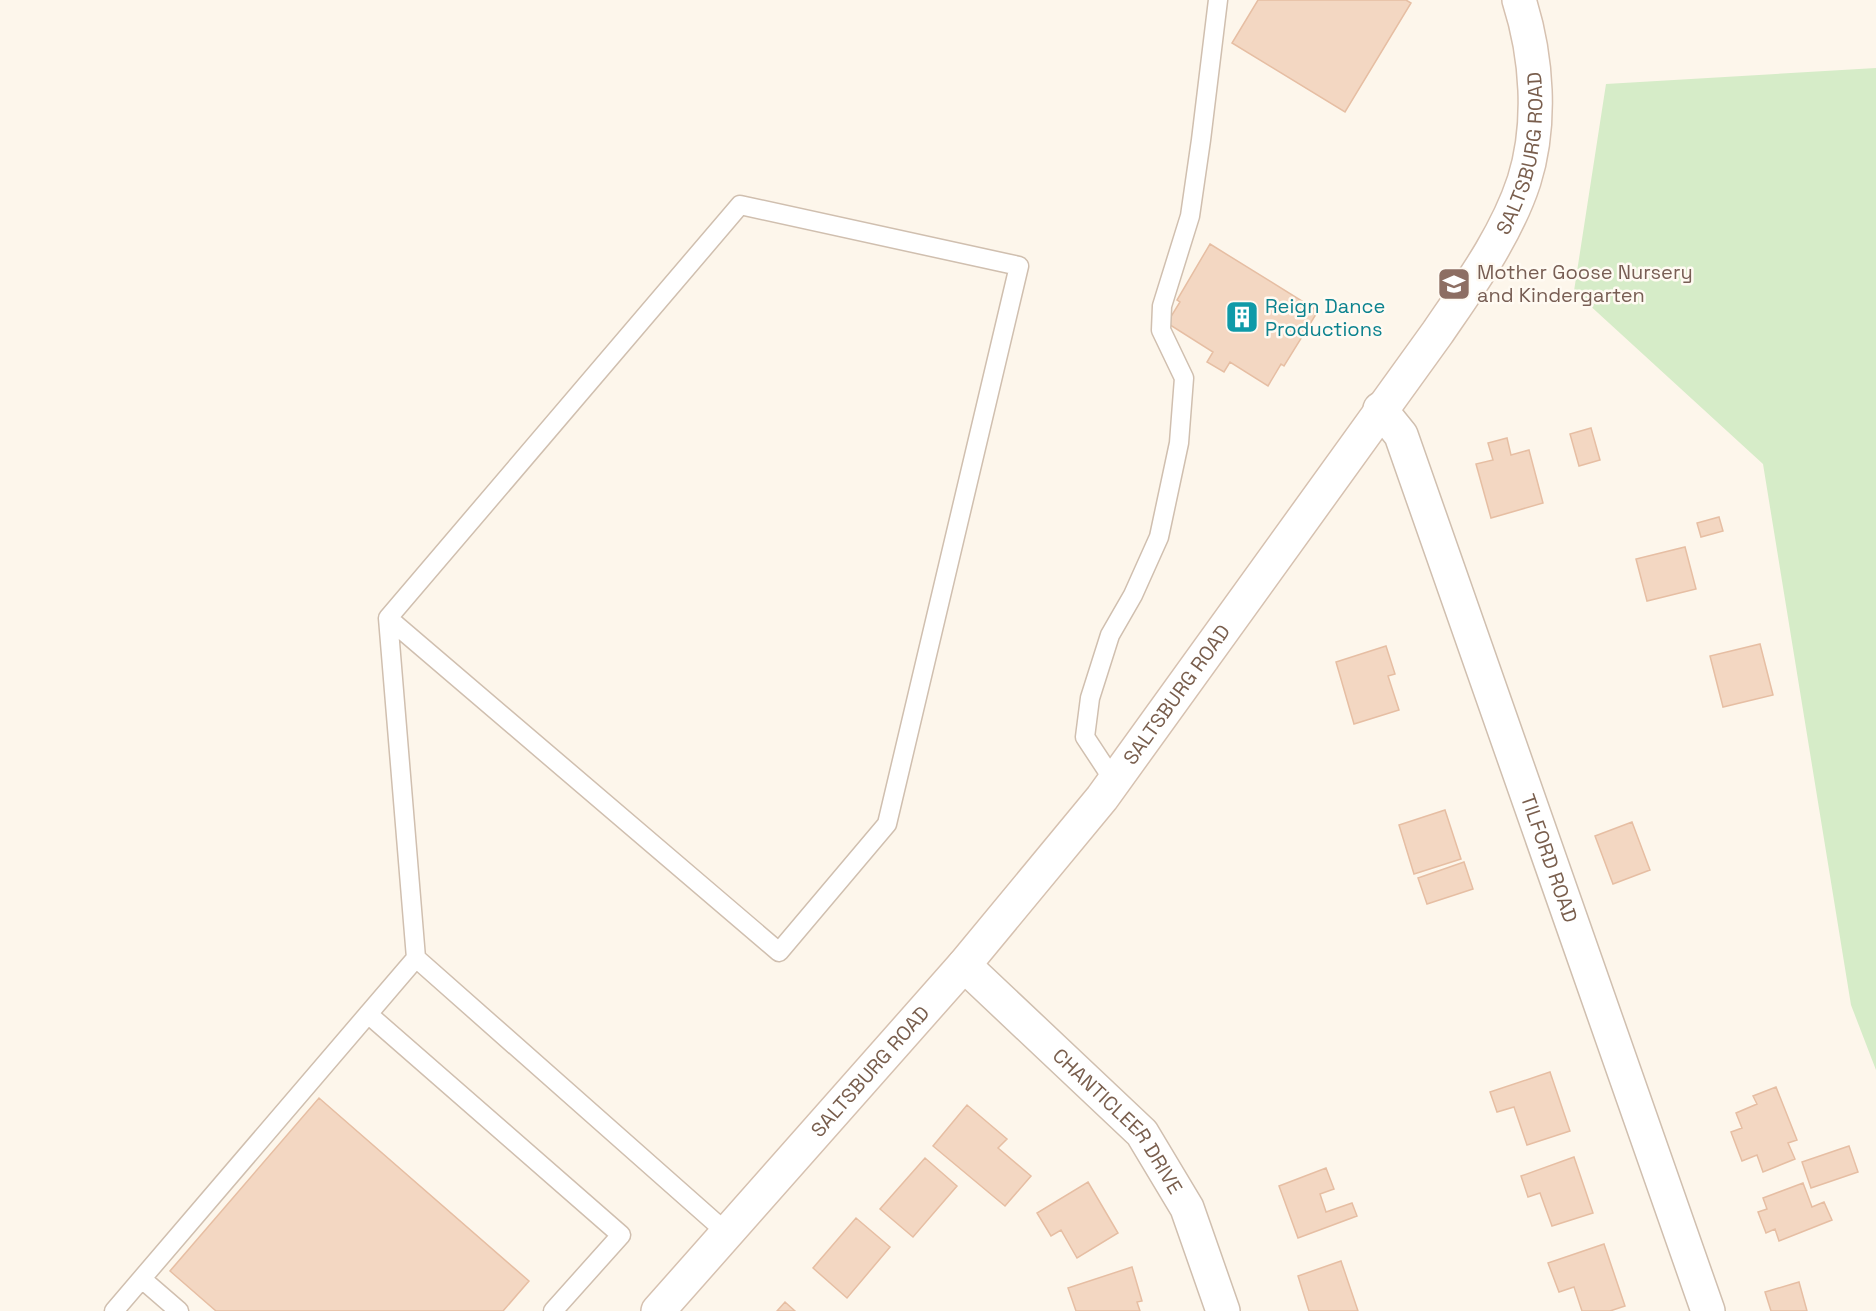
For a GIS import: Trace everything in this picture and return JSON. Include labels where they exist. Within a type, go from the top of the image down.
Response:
[{"type":"main road","name":"SALTSBURG ROAD","points":[[658,1311],[964,965],[1114,781],[1475,278],[1509,217],[1524,181],[1531,152],[1534,123],[1534,77],[1528,29],[1519,0]]},
{"type":"main road","name":"TILFORD ROAD","points":[[1380,409],[1401,435],[1708,1311]]},
{"type":"main road","name":"CHANTICLEER DRIVE","points":[[964,965],[1142,1132],[1187,1208],[1223,1311]]},
{"type":"lane","points":[[1114,781],[1085,737],[1090,698],[1110,635],[1133,595],[1159,537],[1179,443],[1184,378],[1161,330],[1162,306],[1190,216],[1218,0]]},
{"type":"lane","points":[[388,618],[779,952],[887,824],[1019,266],[740,205],[388,618],[416,958],[727,1233]]},
{"type":"lane","points":[[114,1311],[416,958]]},
{"type":"lane","points":[[368,1014],[621,1235],[554,1311]]},
{"type":"lane","points":[[142,1279],[179,1311]]},
{"type":"green space","points":[[1876,68],[1876,1070],[1851,1005],[1763,464],[1574,291],[1606,84]]},
{"type":"building","points":[[1258,0],[1406,0],[1411,3],[1345,112],[1232,43]]},
{"type":"building","name":"Reign Dance Productions","points":[[1210,244],[1318,311],[1284,366],[1281,364],[1268,386],[1230,362],[1224,372],[1207,362],[1213,352],[1167,323],[1180,302],[1177,300]]},
{"type":"building","points":[[1591,428],[1600,460],[1579,466],[1570,434]]},
{"type":"building","points":[[1507,438],[1511,455],[1529,450],[1543,503],[1491,518],[1476,464],[1493,460],[1488,443]]},
{"type":"building","points":[[1719,517],[1723,531],[1701,537],[1697,523]]},
{"type":"building","points":[[1685,547],[1696,589],[1647,601],[1636,559]]},
{"type":"building","points":[[1760,644],[1773,695],[1723,707],[1710,656]]},
{"type":"building","points":[[1386,646],[1395,674],[1388,676],[1399,710],[1354,724],[1336,662]]},
{"type":"building","points":[[1445,810],[1461,859],[1414,874],[1399,825]]},
{"type":"building","points":[[1632,822],[1650,870],[1613,884],[1595,836]]},
{"type":"building","points":[[1464,862],[1473,889],[1427,904],[1418,878]]},
{"type":"building","points":[[1550,1072],[1570,1131],[1527,1145],[1514,1107],[1497,1112],[1490,1092]]},
{"type":"building","points":[[1776,1087],[1797,1140],[1788,1143],[1795,1159],[1763,1172],[1757,1155],[1742,1161],[1731,1132],[1742,1128],[1736,1113],[1757,1104],[1753,1096]]},
{"type":"building","points":[[319,1098],[529,1281],[503,1311],[216,1311],[170,1271]]},
{"type":"building","points":[[967,1105],[1007,1139],[998,1148],[1031,1176],[1005,1206],[933,1146]]},
{"type":"building","points":[[1849,1146],[1858,1172],[1811,1188],[1802,1162]]},
{"type":"building","points":[[1574,1157],[1593,1213],[1552,1226],[1540,1193],[1528,1197],[1521,1176]]},
{"type":"building","points":[[925,1158],[957,1186],[913,1237],[880,1209]]},
{"type":"building","points":[[1326,1168],[1334,1189],[1320,1194],[1326,1212],[1352,1203],[1357,1216],[1298,1238],[1279,1186]]},
{"type":"building","points":[[1088,1182],[1118,1233],[1077,1258],[1061,1230],[1051,1236],[1037,1213]]},
{"type":"building","points":[[1803,1183],[1812,1207],[1824,1202],[1832,1220],[1779,1241],[1775,1229],[1766,1233],[1758,1212],[1767,1209],[1763,1198]]},
{"type":"building","points":[[856,1218],[890,1247],[847,1298],[813,1268]]},
{"type":"building","points":[[1604,1244],[1625,1306],[1610,1311],[1582,1311],[1574,1287],[1559,1292],[1548,1263]]},
{"type":"building","points":[[1341,1261],[1358,1311],[1309,1311],[1298,1276]]},
{"type":"building","points":[[1132,1267],[1142,1301],[1137,1302],[1140,1311],[1076,1311],[1068,1288]]},
{"type":"building","points":[[1799,1282],[1807,1311],[1771,1311],[1765,1292]]},
{"type":"building","points":[[785,1302],[795,1311],[777,1311]]},
{"type":"place","name":"Mother Goose Nursery and Kindergarten","points":[[1454,284]]},
{"type":"place","name":"Reign Dance Productions","points":[[1242,317]]}]
